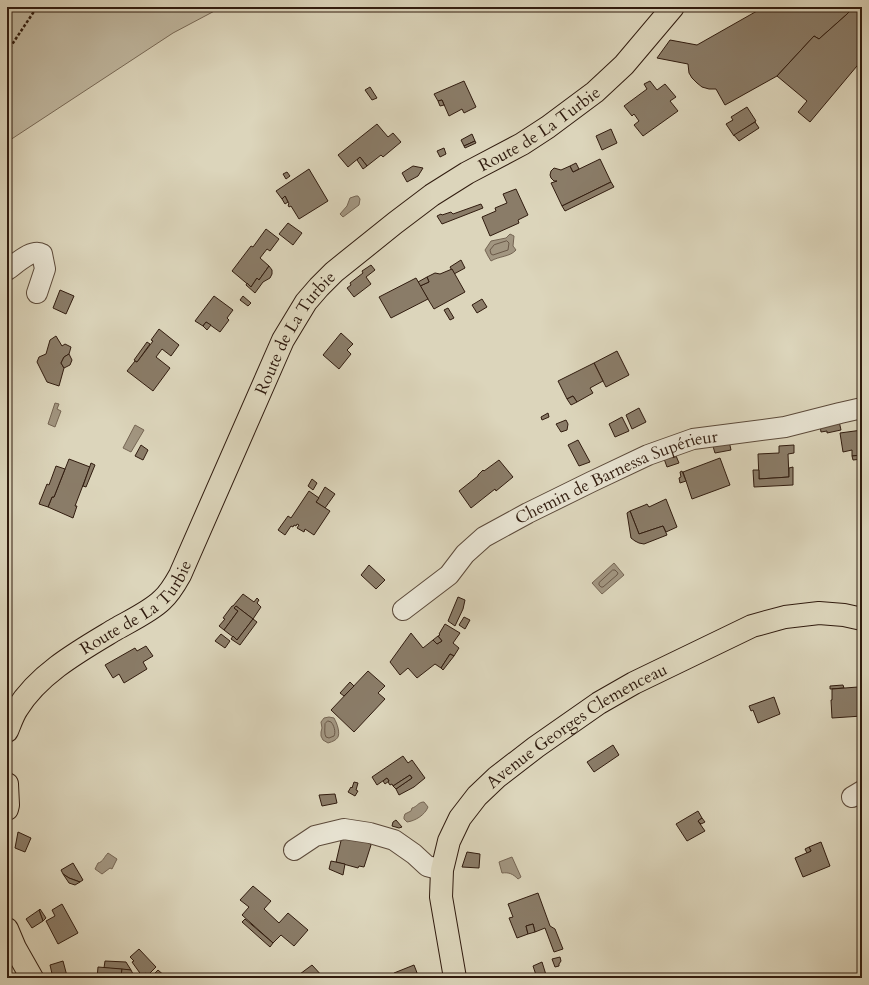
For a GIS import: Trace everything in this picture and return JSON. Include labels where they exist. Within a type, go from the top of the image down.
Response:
[{"type":"main road","name":"Route de La Turbie","points":[[7,731],[17,709],[35,685],[86,647],[145,612],[162,600],[173,587],[180,575],[283,340],[306,302],[319,287],[334,272],[385,230],[432,195],[467,173],[522,144],[548,127],[595,92],[624,65],[673,7]]},
{"type":"main road","name":"Avenue Georges Clemenceau","points":[[455,978],[441,897],[442,870],[449,841],[460,818],[477,796],[497,777],[536,747],[599,703],[634,683],[752,626],[785,617],[819,613],[844,615],[862,619]]},
{"type":"main road","points":[[7,784],[7,809]]},
{"type":"main road","points":[[7,929],[15,948],[32,978]]},
{"type":"street","points":[[7,270],[32,253],[39,252],[42,254],[45,269],[37,293]]},
{"type":"street","name":"Chemin de Barnessa Supérieur","points":[[403,610],[450,575],[465,554],[484,538],[549,503],[648,455],[694,439],[785,426],[862,408]]},
{"type":"street","points":[[294,850],[316,836],[344,828],[370,833],[394,840],[414,854],[427,866],[442,870]]},
{"type":"path","points":[[7,52],[37,7]]},
{"type":"shaded area","points":[[7,7],[222,7],[173,33],[7,142]]},
{"type":"water","points":[[356,196],[360,199],[359,205],[343,217],[340,214],[347,206],[350,198]]},
{"type":"water","points":[[510,234],[514,236],[513,246],[516,250],[511,254],[491,261],[485,250],[491,241],[506,238]]},
{"type":"water","points":[[55,403],[59,404],[57,409],[61,411],[55,427],[48,424]]},
{"type":"water","points":[[135,425],[144,430],[131,452],[123,448]]},
{"type":"water","points":[[614,563],[624,575],[602,594],[592,583]]},
{"type":"water","points":[[324,718],[334,718],[339,734],[338,738],[328,743],[323,740],[321,736],[321,722]]},
{"type":"water","points":[[424,802],[428,807],[422,815],[407,822],[404,819],[405,814],[411,811],[412,808]]},
{"type":"water","points":[[108,853],[117,859],[112,869],[110,868],[102,874],[95,869],[98,863]]},
{"type":"water","points":[[512,857],[521,877],[518,879],[511,874],[502,873],[499,862]]},
{"type":"building","points":[[764,7],[854,7],[819,39],[814,36],[777,76],[725,105],[716,89],[702,87],[692,78],[689,73],[688,64],[657,58],[670,40],[697,45]]},
{"type":"building","points":[[854,7],[862,7],[862,60],[810,122],[798,112],[807,101],[777,76],[814,36],[819,39]]},
{"type":"building","points":[[464,81],[476,107],[464,113],[462,109],[449,116],[442,100],[438,101],[434,94]]},
{"type":"building","points":[[650,81],[657,90],[665,84],[676,97],[670,101],[678,111],[643,136],[634,125],[639,121],[634,114],[632,116],[624,106],[647,89],[644,84]]},
{"type":"building","points":[[370,87],[377,98],[372,100],[365,90]]},
{"type":"building","points":[[442,100],[444,105],[440,106],[438,101]]},
{"type":"building","points":[[747,107],[756,121],[734,136],[726,124],[733,120],[731,117]]},
{"type":"building","points":[[755,122],[759,128],[739,141],[734,135]]},
{"type":"building","points":[[377,124],[388,137],[393,133],[401,142],[383,157],[381,155],[367,166],[360,157],[348,167],[338,155]]},
{"type":"building","points":[[611,129],[617,143],[602,150],[596,136]]},
{"type":"building","points":[[472,134],[475,141],[464,146],[461,140]]},
{"type":"building","points":[[475,141],[476,143],[465,148],[464,146]]},
{"type":"building","points":[[444,148],[446,154],[440,157],[437,151]]},
{"type":"building","points":[[360,157],[367,166],[363,169],[357,160]]},
{"type":"building","points":[[600,159],[611,182],[562,206],[551,183],[557,181],[554,181],[551,178],[551,171],[554,168],[561,170],[570,166],[573,172]]},
{"type":"building","points":[[576,163],[579,169],[573,172],[570,166]]},
{"type":"building","points":[[413,166],[423,168],[418,176],[407,182],[402,173]]},
{"type":"building","points":[[309,169],[328,201],[299,219],[291,206],[289,207],[285,196],[282,199],[276,191]]},
{"type":"building","points":[[287,172],[290,176],[286,179],[283,174]]},
{"type":"building","points":[[611,182],[614,187],[565,211],[562,206]]},
{"type":"building","points":[[516,189],[528,215],[518,220],[519,223],[490,236],[482,217],[496,211],[495,208],[507,203],[503,194]]},
{"type":"building","points":[[285,196],[288,202],[285,204],[282,199]]},
{"type":"building","points":[[481,204],[483,208],[442,224],[437,216],[451,212],[453,214]]},
{"type":"building","points":[[288,223],[302,233],[293,245],[279,234]]},
{"type":"building","points":[[266,229],[279,239],[270,251],[267,249],[260,258],[269,266],[259,280],[257,278],[251,287],[232,271],[251,246],[253,247]]},
{"type":"building","points":[[461,260],[465,268],[454,274],[450,267]]},
{"type":"building","points":[[371,265],[375,270],[366,277],[371,284],[354,297],[347,288],[351,285],[350,283],[363,273],[362,271]]},
{"type":"building","points":[[269,266],[272,270],[270,278],[263,282],[255,293],[246,285],[247,283],[251,287],[257,278],[259,280]]},
{"type":"building","points":[[452,269],[465,292],[434,309],[420,286],[429,282],[427,277],[435,273],[440,274]]},
{"type":"building","points":[[427,277],[429,282],[420,286],[418,282]]},
{"type":"building","points":[[416,278],[428,299],[391,318],[379,297]]},
{"type":"building","points":[[60,290],[74,296],[66,314],[53,308]]},
{"type":"building","points":[[214,296],[233,310],[227,318],[229,320],[220,332],[206,322],[203,326],[195,321]]},
{"type":"building","points":[[243,296],[251,303],[248,306],[240,300]]},
{"type":"building","points":[[482,299],[487,307],[477,313],[472,305]]},
{"type":"building","points":[[448,308],[454,318],[450,320],[444,310]]},
{"type":"building","points":[[206,322],[211,325],[207,330],[203,326]]},
{"type":"building","points":[[159,329],[179,345],[171,356],[162,349],[156,357],[170,368],[153,391],[127,371],[135,361],[137,362],[153,341],[151,340]]},
{"type":"building","points":[[341,333],[353,344],[347,350],[351,354],[339,369],[323,355]]},
{"type":"building","points":[[56,336],[62,346],[65,344],[71,347],[69,354],[64,357],[61,363],[64,368],[59,386],[47,382],[37,362],[39,357],[46,354],[50,340]]},
{"type":"building","points":[[147,342],[150,344],[137,362],[134,360]]},
{"type":"building","points":[[617,351],[629,375],[606,387],[594,363]]},
{"type":"building","points":[[69,354],[72,360],[70,365],[64,368],[61,363],[64,357]]},
{"type":"building","points":[[594,363],[603,381],[590,388],[593,393],[577,402],[573,396],[567,399],[558,381]]},
{"type":"building","points":[[573,396],[577,402],[571,405],[567,399]]},
{"type":"building","points":[[639,408],[646,422],[632,429],[626,415]]},
{"type":"building","points":[[548,413],[549,417],[542,420],[541,417]]},
{"type":"building","points":[[622,417],[629,431],[615,437],[609,424]]},
{"type":"building","points":[[566,420],[568,424],[567,430],[561,432],[556,424]]},
{"type":"building","points":[[839,421],[841,430],[827,433],[827,431],[821,432],[820,426]]},
{"type":"building","points":[[862,430],[862,455],[852,456],[852,450],[843,452],[840,433]]},
{"type":"building","points":[[578,440],[590,462],[579,466],[568,445]]},
{"type":"building","points":[[729,441],[731,450],[715,453],[712,443]]},
{"type":"building","points":[[141,445],[148,450],[143,460],[135,456]]},
{"type":"building","points":[[794,445],[794,453],[788,454],[789,477],[759,479],[758,454],[779,453],[779,446]]},
{"type":"building","points":[[674,451],[679,463],[667,467],[663,456]]},
{"type":"building","points":[[862,455],[862,459],[853,460],[852,456]]},
{"type":"building","points":[[720,458],[730,485],[692,499],[683,472]]},
{"type":"building","points":[[69,459],[90,467],[75,506],[77,506],[73,518],[48,507],[52,497],[54,497]]},
{"type":"building","points":[[499,460],[513,477],[471,508],[459,491],[478,476],[483,470],[484,471]]},
{"type":"building","points":[[91,463],[95,465],[86,487],[83,486]]},
{"type":"building","points":[[56,466],[65,469],[54,497],[52,497],[48,507],[39,504],[47,484],[49,485]]},
{"type":"building","points":[[793,467],[793,485],[754,487],[753,470],[759,470],[759,479],[789,477],[789,468]]},
{"type":"building","points":[[682,471],[686,481],[680,483],[680,472]]},
{"type":"building","points":[[312,479],[317,483],[313,490],[308,486]]},
{"type":"building","points":[[325,487],[335,494],[325,508],[316,502]]},
{"type":"building","points":[[309,491],[319,498],[316,502],[330,511],[314,535],[305,529],[304,532],[297,528],[299,525],[297,524],[293,527],[291,526],[285,535],[278,530],[288,516],[291,518]]},
{"type":"building","points":[[666,499],[677,527],[666,532],[663,526],[639,534],[630,511],[647,504],[649,507]]},
{"type":"building","points":[[630,511],[639,534],[663,526],[667,535],[644,544],[635,541],[631,538],[627,513]]},
{"type":"building","points":[[369,565],[385,580],[376,589],[361,575]]},
{"type":"building","points":[[243,594],[254,602],[257,598],[259,600],[257,603],[261,607],[253,619],[236,606],[234,608],[238,611],[224,630],[219,626],[225,619],[223,618]]},
{"type":"building","points":[[458,597],[465,600],[463,609],[455,626],[448,621]]},
{"type":"building","points":[[236,606],[253,619],[237,640],[224,630],[238,611],[234,608]]},
{"type":"building","points":[[464,617],[470,620],[465,629],[459,625]]},
{"type":"building","points":[[253,619],[257,622],[240,645],[231,639],[233,636],[237,640]]},
{"type":"building","points":[[445,624],[460,633],[453,643],[459,648],[454,656],[450,654],[441,668],[435,664],[417,678],[408,668],[400,675],[390,662],[411,633],[423,648],[433,640],[437,644],[442,641],[438,636],[440,635],[439,634]]},
{"type":"building","points":[[221,634],[230,641],[225,648],[215,641]]},
{"type":"building","points":[[438,636],[442,641],[437,644],[433,640]]},
{"type":"building","points":[[146,646],[153,656],[143,662],[147,669],[124,683],[119,674],[113,678],[105,665],[135,648],[137,651]]},
{"type":"building","points":[[450,654],[454,656],[443,670],[441,668]]},
{"type":"building","points":[[368,671],[385,686],[378,693],[385,699],[354,732],[331,710]]},
{"type":"building","points":[[350,682],[354,686],[344,696],[340,693]]},
{"type":"building","points":[[843,685],[844,688],[830,689],[830,686]]},
{"type":"building","points":[[858,687],[858,690],[862,690],[862,716],[832,718],[832,689]]},
{"type":"building","points":[[774,697],[780,714],[758,723],[753,710],[751,711],[749,706]]},
{"type":"building","points":[[613,745],[619,755],[594,772],[587,762]]},
{"type":"building","points":[[403,756],[408,763],[412,760],[425,778],[414,787],[399,795],[396,789],[412,778],[410,775],[393,786],[392,784],[390,785],[387,778],[377,785],[372,777]]},
{"type":"building","points":[[410,775],[412,778],[396,789],[393,786]]},
{"type":"building","points":[[387,778],[389,781],[385,784],[383,781]]},
{"type":"building","points":[[354,782],[358,783],[356,790],[358,791],[355,796],[348,792],[351,787],[352,788]]},
{"type":"building","points":[[335,794],[337,803],[322,806],[319,795]]},
{"type":"building","points":[[698,811],[702,818],[698,821],[705,831],[687,841],[676,824]]},
{"type":"building","points":[[702,818],[705,822],[701,824],[698,821]]},
{"type":"building","points":[[396,820],[402,827],[399,828],[392,826],[393,822]]},
{"type":"building","points":[[18,832],[31,838],[25,852],[15,848]]},
{"type":"building","points":[[343,832],[366,837],[371,845],[364,867],[359,866],[358,868],[336,862]]},
{"type":"building","points":[[821,842],[830,866],[803,877],[795,858],[811,851],[809,847]]},
{"type":"building","points":[[809,847],[811,851],[807,853],[805,849]]},
{"type":"building","points":[[467,852],[480,854],[479,868],[462,867]]},
{"type":"building","points":[[331,861],[345,864],[343,875],[329,869]]},
{"type":"building","points":[[73,863],[83,880],[80,882],[69,878],[63,874],[61,870]]},
{"type":"building","points":[[63,874],[80,882],[75,885],[69,883]]},
{"type":"building","points":[[253,886],[271,901],[264,909],[279,923],[288,913],[308,930],[294,946],[281,935],[273,943],[242,915],[249,907],[240,900]]},
{"type":"building","points":[[538,893],[550,926],[555,929],[563,949],[554,952],[545,928],[535,932],[533,924],[526,926],[528,934],[517,938],[509,918],[513,917],[508,904]]},
{"type":"building","points":[[62,904],[78,933],[58,944],[46,921],[55,916],[52,910]]},
{"type":"building","points":[[40,909],[46,918],[43,921],[39,910]]},
{"type":"building","points":[[39,910],[43,921],[32,928],[26,919]]},
{"type":"building","points":[[245,919],[273,943],[270,947],[242,922]]},
{"type":"building","points":[[533,924],[535,932],[528,934],[526,926]]},
{"type":"building","points":[[139,949],[156,967],[148,975],[145,973],[142,976],[132,962],[134,961],[130,957]]},
{"type":"building","points":[[560,957],[561,961],[559,966],[555,967],[552,959]]},
{"type":"building","points":[[63,961],[67,976],[53,978],[50,965]]},
{"type":"building","points":[[105,961],[126,962],[131,970],[104,968]]},
{"type":"building","points":[[542,962],[547,978],[537,978],[533,966]]},
{"type":"building","points":[[312,965],[324,978],[296,977]]},
{"type":"building","points":[[414,965],[419,978],[396,978],[394,973]]},
{"type":"building","points":[[98,967],[122,969],[121,976],[130,978],[97,978]]},
{"type":"building","points":[[122,969],[131,970],[135,978],[121,976]]},
{"type":"building","points":[[158,970],[167,978],[150,978]]}]
